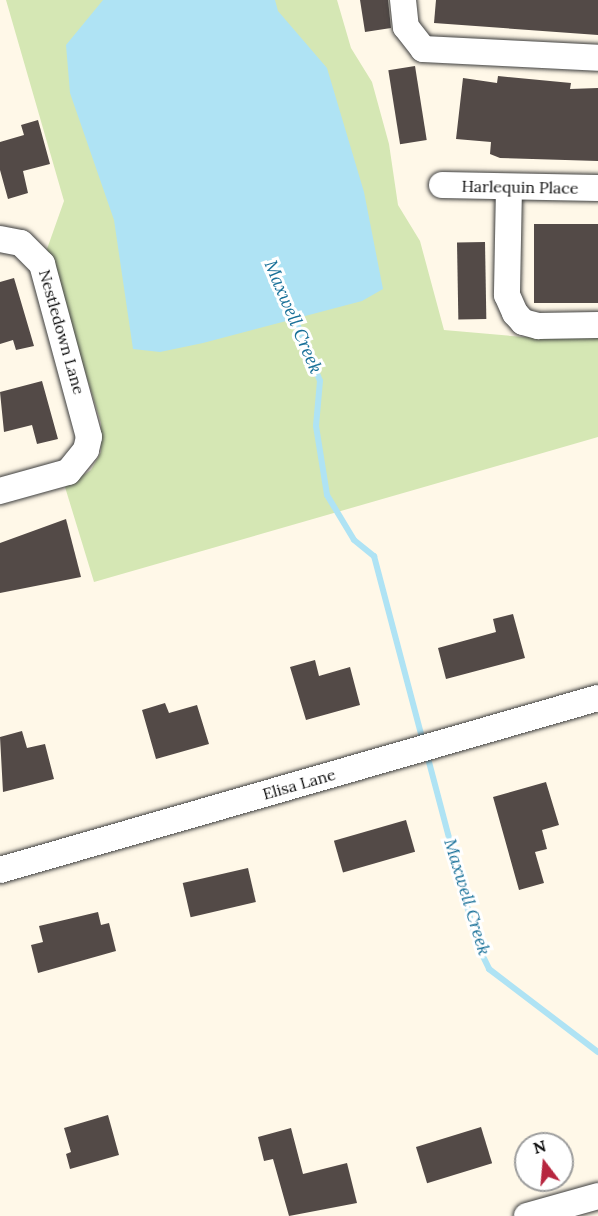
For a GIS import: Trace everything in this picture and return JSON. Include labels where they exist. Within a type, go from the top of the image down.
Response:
[{"type":"street","points":[[403,0],[406,27],[423,49],[598,58]]},
{"type":"street","name":"Harlequin Place","points":[[442,185],[598,188]]},
{"type":"street","points":[[509,187],[507,295],[515,313],[523,322],[538,326],[598,325]]},
{"type":"street","name":"Nestledown Lane","points":[[0,238],[21,243],[42,264],[88,423],[86,450],[68,472],[0,491]]},
{"type":"street","name":"Elisa Lane","points":[[0,870],[598,698]]},
{"type":"street","points":[[527,1216],[598,1196]]},
{"type":"green space","points":[[6,0],[337,0],[351,48],[372,82],[389,144],[398,205],[420,241],[444,330],[523,337],[598,337],[598,437],[94,582],[65,487],[91,470],[101,452],[101,423],[47,249],[64,201]]},
{"type":"water","points":[[103,0],[275,0],[278,11],[327,68],[364,192],[383,289],[362,301],[203,343],[160,352],[133,349],[114,220],[70,93],[66,45]]},
{"type":"building","points":[[360,0],[388,0],[391,28],[365,32]]},
{"type":"building","points":[[436,0],[598,0],[598,35],[434,23]]},
{"type":"building","points":[[415,66],[427,140],[400,144],[388,70]]},
{"type":"building","points":[[498,76],[571,83],[570,89],[598,88],[598,161],[500,158],[490,154],[491,142],[456,139],[463,78],[497,83]]},
{"type":"building","points":[[38,120],[50,164],[23,171],[28,193],[8,199],[0,170],[0,142],[24,135],[21,125]]},
{"type":"building","points":[[534,224],[598,224],[598,303],[534,303]]},
{"type":"building","points":[[457,242],[485,242],[486,319],[458,319]]},
{"type":"building","points":[[14,278],[34,346],[16,350],[13,340],[0,344],[0,282]]},
{"type":"building","points":[[42,381],[58,439],[37,444],[32,425],[4,432],[0,392]]},
{"type":"building","points":[[66,519],[81,577],[0,593],[0,543]]},
{"type":"building","points":[[513,614],[525,658],[446,679],[438,648],[496,632],[493,619]]},
{"type":"building","points":[[315,660],[319,676],[350,667],[360,705],[306,720],[290,667]]},
{"type":"building","points":[[165,703],[169,713],[197,705],[209,744],[156,759],[142,710]]},
{"type":"building","points":[[22,731],[27,748],[45,744],[54,779],[3,792],[0,737]]},
{"type":"building","points":[[546,782],[559,825],[542,830],[547,849],[535,852],[544,883],[519,890],[493,797]]},
{"type":"building","points":[[406,820],[415,852],[343,872],[334,841]]},
{"type":"building","points":[[248,868],[256,902],[191,917],[183,883]]},
{"type":"building","points":[[98,912],[101,925],[109,923],[116,951],[38,973],[31,945],[43,942],[39,926]]},
{"type":"building","points":[[108,1115],[119,1155],[70,1169],[66,1154],[71,1152],[64,1128]]},
{"type":"building","points":[[481,1127],[492,1163],[427,1183],[416,1147]]},
{"type":"building","points":[[291,1128],[303,1174],[347,1163],[357,1203],[289,1216],[273,1159],[264,1161],[258,1137]]},
{"type":"waterway","name":"Maxwell Creek","points":[[292,311],[320,381],[316,426],[327,495],[354,540],[374,556],[422,738]]},
{"type":"waterway","name":"Maxwell Creek","points":[[429,762],[477,944],[489,969],[598,1052]]}]
